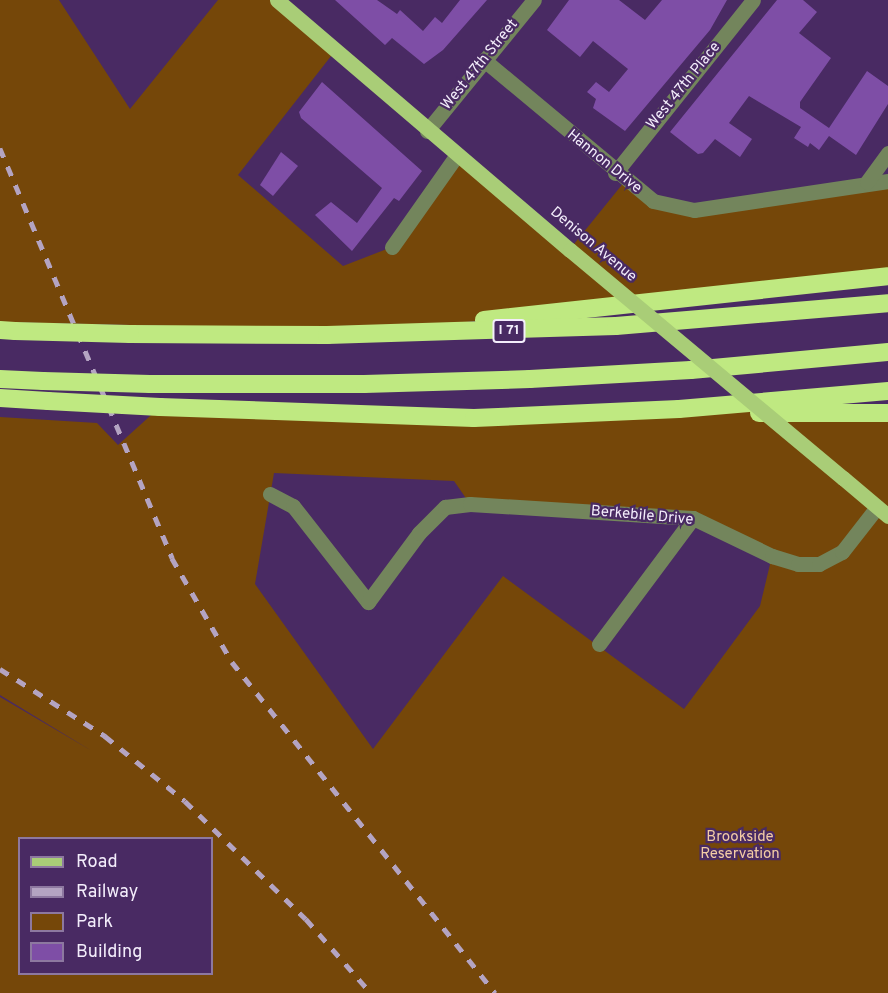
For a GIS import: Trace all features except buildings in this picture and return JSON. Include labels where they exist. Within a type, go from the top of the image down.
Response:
[{"type":"highway","points":[[327,335],[888,276]]},
{"type":"highway","name":"I 71","points":[[7,331],[327,335],[616,326],[888,303]]},
{"type":"highway","points":[[0,379],[150,384],[364,384],[530,379],[690,370],[888,352]]},
{"type":"highway","points":[[0,398],[160,407],[463,418],[679,409],[888,391]]},
{"type":"highway","points":[[679,409],[888,413]]},
{"type":"main road","name":"Denison Avenue","points":[[277,0],[427,131],[883,512]]},
{"type":"street","name":"West 47th Street","points":[[427,131],[534,0]]},
{"type":"street","name":"West 47th Place","points":[[615,173],[753,0]]},
{"type":"street","name":"Hannon Drive","points":[[484,60],[615,173],[653,201],[694,210],[867,183],[888,182]]},
{"type":"street","points":[[867,183],[888,153]]},
{"type":"street","points":[[392,247],[457,155]]},
{"type":"street","name":"Berkebile Drive","points":[[270,494],[293,506],[368,602],[419,533],[445,507],[470,504],[693,518],[772,556],[798,564],[819,564],[842,552],[883,512]]},
{"type":"street","points":[[599,644],[693,518]]},
{"type":"green space","points":[[0,0],[59,0],[130,109],[218,0],[277,0],[335,51],[238,175],[343,266],[392,247],[457,155],[570,249],[625,181],[674,207],[888,181],[888,276],[439,325],[218,327],[0,322]]},
{"type":"green space","name":"Brookside Reservation","points":[[160,407],[314,414],[679,409],[888,413],[888,993],[0,993],[0,697],[92,751],[0,695],[0,417],[97,423],[118,445]],"holes":[[[274,473],[454,481],[470,504],[693,518],[772,556],[760,606],[684,709],[503,576],[373,749],[255,584]]]},
{"type":"railway","points":[[0,148],[172,558],[232,662],[495,993]]},
{"type":"railway","points":[[0,669],[105,736],[185,801],[306,919],[371,993]]}]
